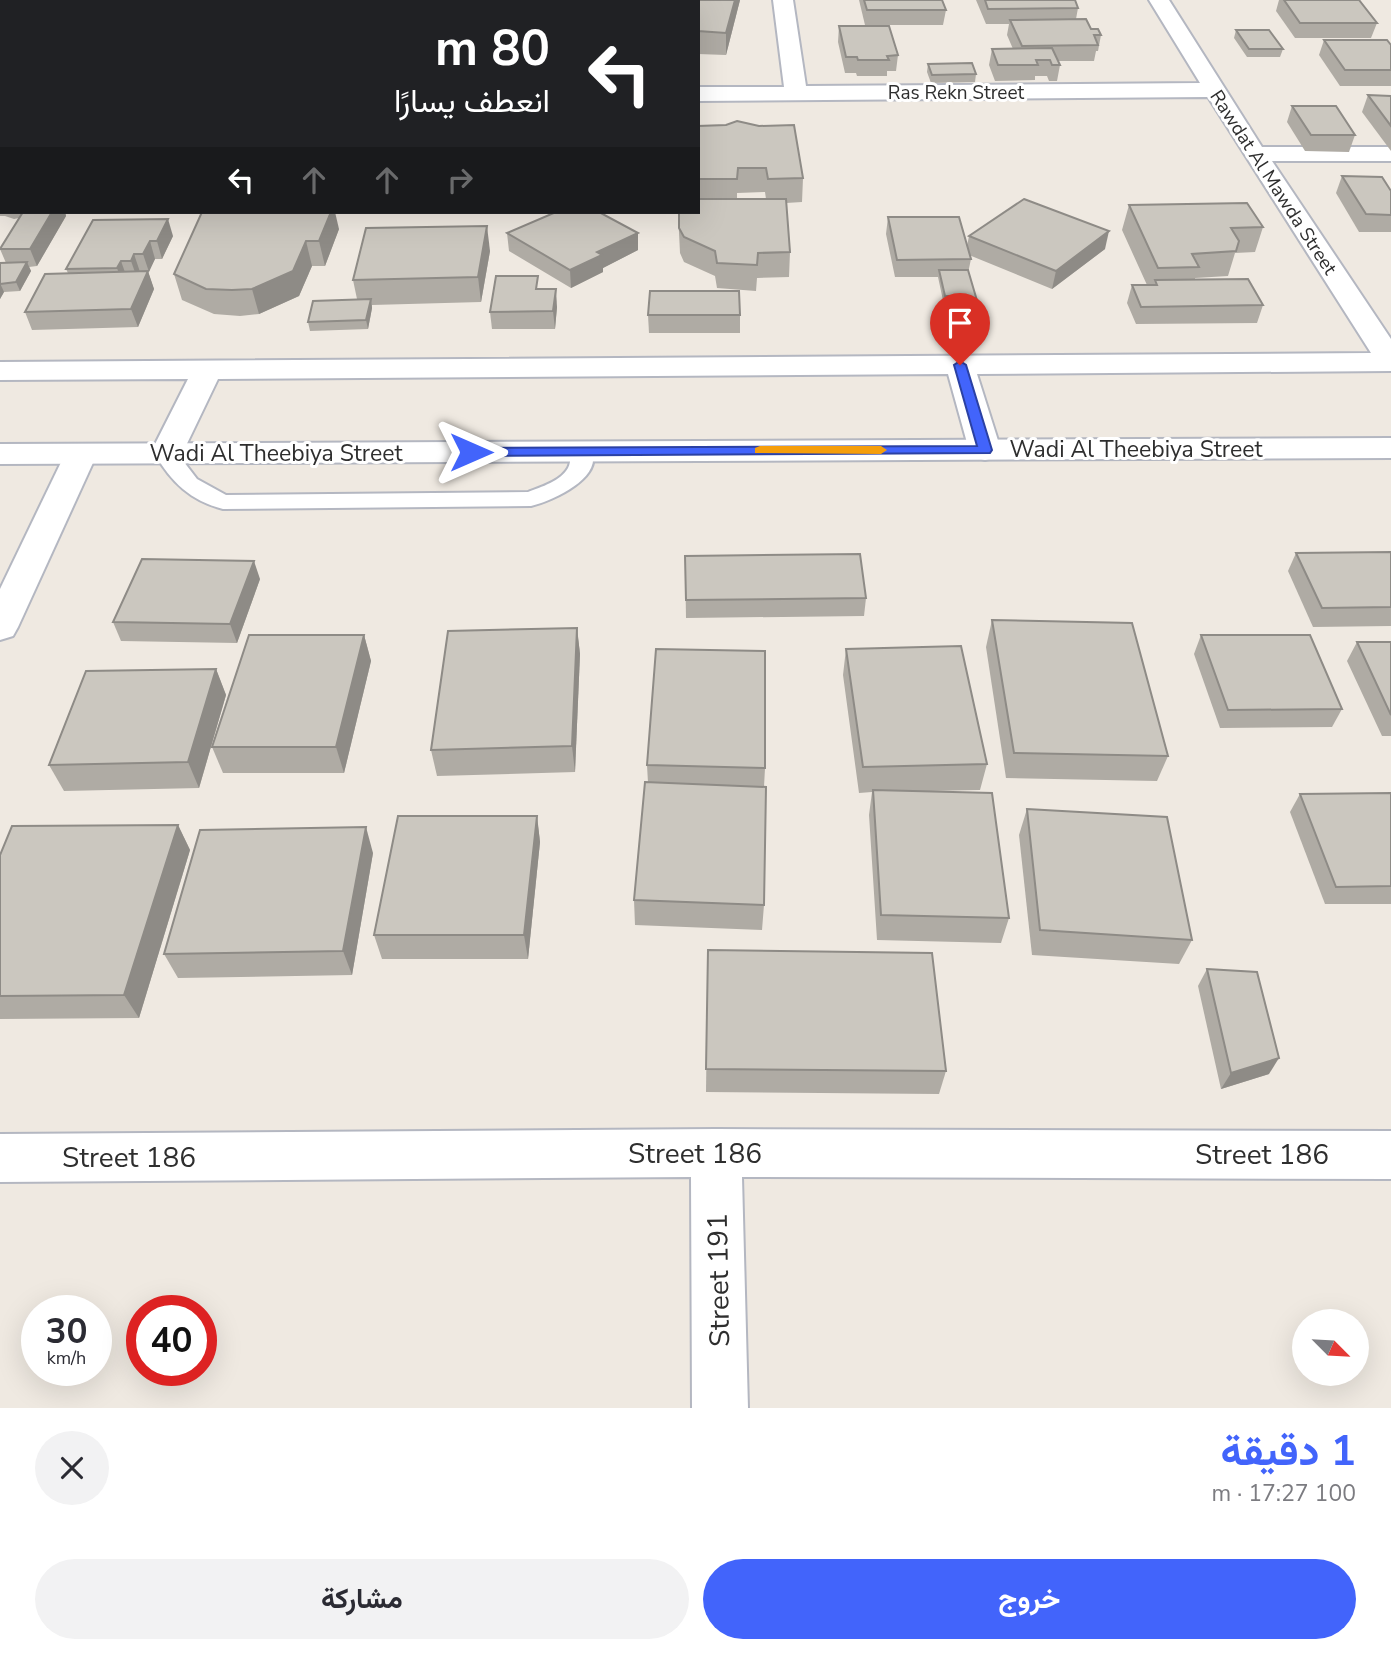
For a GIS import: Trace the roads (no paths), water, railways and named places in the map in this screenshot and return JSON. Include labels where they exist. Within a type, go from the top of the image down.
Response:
[{"type":"street","points":[[783,0],[796,93]]},
{"type":"street","name":"Rawdat Al Mawda Street","points":[[1159,0],[1255,154],[1391,362]]},
{"type":"street","name":"Ras Rekn Street","points":[[700,94],[1214,90]]},
{"type":"street","points":[[1255,154],[1391,154]]},
{"type":"street","points":[[5,373],[1391,362]]},
{"type":"street","points":[[960,365],[985,450]]},
{"type":"street","points":[[166,454],[207,370]]},
{"type":"street","name":"Wadi Al Theebiya Street","points":[[0,454],[1391,448]]},
{"type":"street","points":[[0,628],[81,454]]},
{"type":"street","name":"Street 186","points":[[0,1158],[716,1153],[1391,1155]]},
{"type":"street","name":"Street 191","points":[[716,1153],[720,1408]]},
{"type":"lane","points":[[166,454],[175,471],[188,484],[223,502],[531,499],[568,480],[580,468],[581,451]]}]
